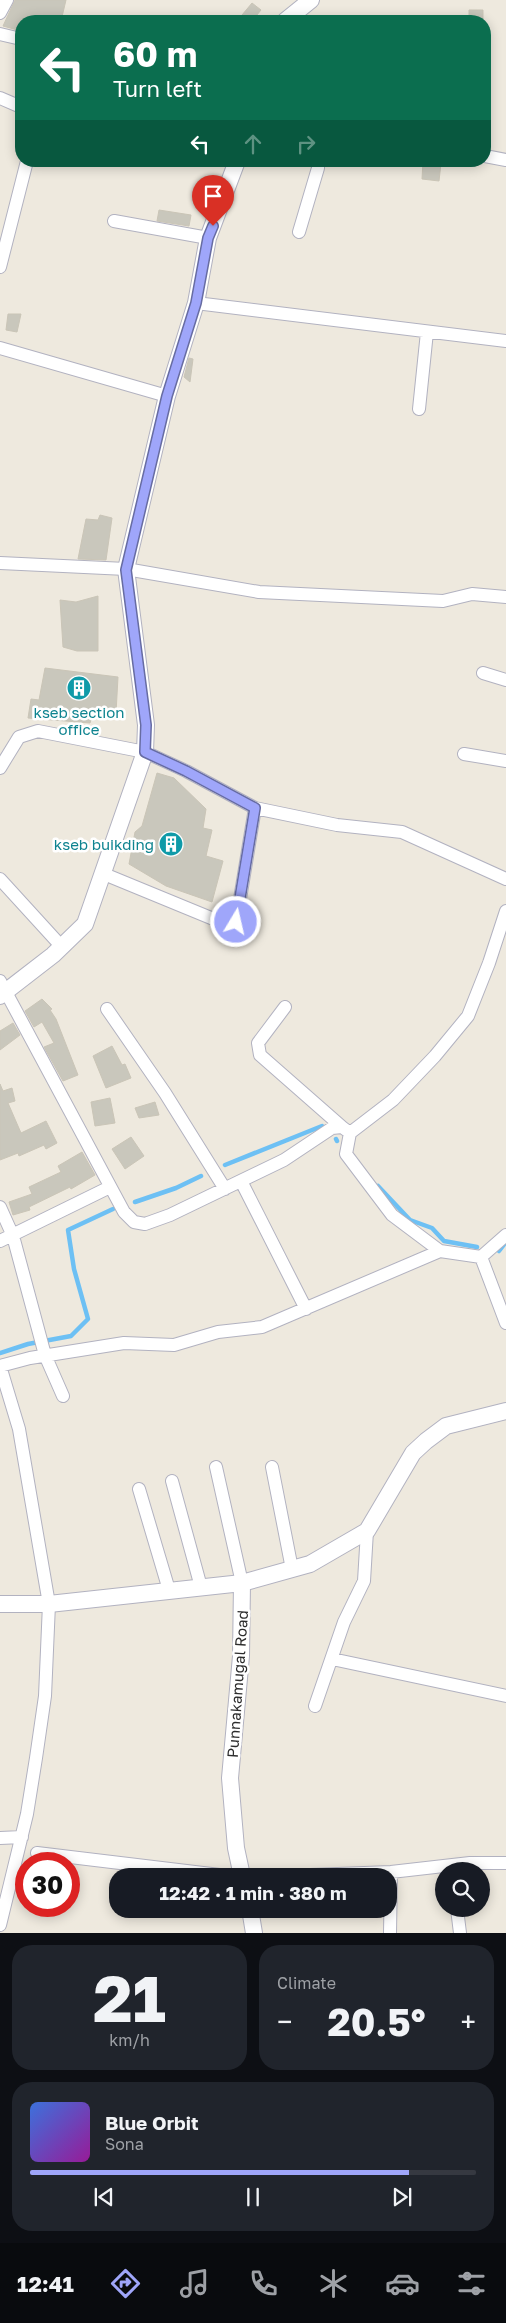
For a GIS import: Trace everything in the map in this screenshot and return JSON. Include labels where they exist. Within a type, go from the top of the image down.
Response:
[{"type":"street","points":[[0,13],[7,0]]},
{"type":"street","points":[[292,15],[311,0]]},
{"type":"street","points":[[0,34],[15,38]]},
{"type":"street","points":[[0,98],[15,104]]},
{"type":"street","points":[[491,157],[506,160]]},
{"type":"street","points":[[0,268],[25,167]]},
{"type":"street","points":[[236,167],[208,238],[196,303],[167,396],[126,570],[146,725],[145,752],[86,924],[62,946],[2,989],[124,1212],[134,1222],[145,1224],[170,1215],[284,1160],[332,1128],[346,1130],[393,1100],[435,1056],[468,1016],[490,963],[506,911]]},
{"type":"street","points":[[299,232],[318,167]]},
{"type":"street","points":[[114,221],[208,238]]},
{"type":"street","points":[[196,303],[506,341]]},
{"type":"street","points":[[419,409],[427,332]]},
{"type":"street","points":[[0,348],[167,396]]},
{"type":"street","points":[[0,563],[126,570],[259,592],[442,601],[472,594],[506,597]]},
{"type":"street","points":[[483,673],[506,680]]},
{"type":"street","points":[[0,768],[19,737],[38,731],[145,752],[186,771],[255,808],[337,825],[402,832],[506,879]]},
{"type":"street","points":[[464,754],[506,761]]},
{"type":"street","points":[[104,874],[211,918],[236,922],[255,808]]},
{"type":"street","points":[[0,879],[62,946]]},
{"type":"street","points":[[285,1007],[258,1043],[260,1056],[346,1130],[346,1154],[392,1215],[440,1250],[481,1257]]},
{"type":"street","points":[[107,1009],[165,1093],[225,1189]]},
{"type":"street","points":[[241,1181],[306,1309]]},
{"type":"street","points":[[0,1241],[110,1187]]},
{"type":"street","points":[[0,1207],[13,1236],[45,1355],[63,1396]]},
{"type":"street","points":[[481,1257],[506,1235]]},
{"type":"street","points":[[0,1925],[22,1837],[36,1758],[45,1696],[49,1604],[19,1429],[0,1366],[45,1355],[124,1343],[174,1345],[218,1332],[262,1327],[440,1250]]},
{"type":"street","points":[[481,1257],[506,1323]]},
{"type":"street","points":[[315,1706],[344,1622],[364,1580],[367,1531],[412,1453],[446,1426],[506,1411]]},
{"type":"street","points":[[216,1467],[242,1584]]},
{"type":"street","points":[[272,1467],[292,1569]]},
{"type":"street","points":[[172,1481],[201,1587]]},
{"type":"street","points":[[139,1489],[169,1590]]},
{"type":"street","points":[[0,1604],[49,1604],[169,1590],[242,1584],[310,1564],[367,1531]]},
{"type":"street","name":"Punnakamugal Road","points":[[240,1868],[236,1848],[230,1778],[242,1656],[242,1584]]},
{"type":"street","points":[[332,1659],[506,1696]]},
{"type":"street","points":[[0,1838],[22,1837]]},
{"type":"street","points":[[80,1858],[162,1868]]},
{"type":"street","points":[[490,1863],[506,1863]]},
{"type":"street","points":[[397,1872],[435,1869]]},
{"type":"street","points":[[458,1917],[460,1933]]},
{"type":"street","points":[[252,1918],[254,1933]]},
{"type":"street","points":[[390,1918],[390,1933]]},
{"type":"building","points":[[15,0],[66,0],[62,15],[15,15],[15,29],[3,26]]},
{"type":"building","points":[[252,3],[261,10],[257,15],[242,15]]},
{"type":"building","points":[[469,10],[483,10],[483,15],[469,15]]},
{"type":"building","points":[[423,167],[441,167],[439,181],[422,179]]},
{"type":"building","points":[[159,210],[191,215],[189,226],[157,221]]},
{"type":"building","points":[[8,314],[21,314],[17,332],[6,330]]},
{"type":"building","points":[[189,358],[193,359],[190,382],[184,377]]},
{"type":"building","points":[[100,515],[112,518],[106,560],[78,559],[86,519],[98,520]]},
{"type":"building","points":[[98,596],[98,651],[77,651],[63,647],[60,600],[76,602]]},
{"type":"building","name":"kseb section office","points":[[45,668],[118,677],[116,713],[95,708],[90,723],[28,718],[31,699],[39,700]]},
{"type":"building","name":"kseb buikding","points":[[157,773],[174,778],[206,809],[203,828],[212,830],[206,856],[223,861],[212,902],[166,886],[129,864],[135,832],[142,826]]},
{"type":"building","points":[[42,999],[52,1009],[50,1010],[56,1019],[78,1075],[63,1081],[44,1047],[54,1043],[42,1022],[34,1027],[25,1011]]},
{"type":"building","points":[[13,1023],[20,1035],[0,1050],[0,1031]]},
{"type":"building","points":[[112,1046],[122,1065],[125,1064],[131,1078],[106,1088],[93,1056]]},
{"type":"building","points":[[0,1084],[3,1091],[12,1088],[15,1101],[8,1103],[21,1133],[46,1121],[57,1143],[46,1149],[44,1145],[19,1156],[18,1153],[0,1160]]},
{"type":"building","points":[[110,1098],[115,1123],[95,1126],[91,1102]]},
{"type":"building","points":[[155,1102],[159,1115],[139,1118],[135,1108]]},
{"type":"building","points":[[131,1137],[144,1156],[125,1169],[112,1149]]},
{"type":"building","points":[[82,1152],[95,1175],[71,1189],[70,1187],[29,1207],[30,1210],[13,1215],[9,1202],[32,1194],[29,1187],[61,1172],[58,1166]]},
{"type":"waterway","points":[[225,1165],[322,1126]]},
{"type":"waterway","points":[[135,1202],[176,1188],[201,1176]]},
{"type":"waterway","points":[[378,1186],[410,1220],[432,1228],[444,1241],[477,1247]]},
{"type":"waterway","points":[[0,1353],[28,1344],[71,1336],[88,1319],[74,1269],[68,1230],[113,1209]]},
{"type":"waterway","points":[[499,1251],[505,1243]]},
{"type":"place","name":"kseb section office","points":[[79,688]]},
{"type":"place","name":"kseb buikding","points":[[171,844]]},
{"type":"route","points":[[213,226],[208,238],[196,303],[167,396],[126,570],[137,638],[146,725],[145,752],[186,771],[255,808],[236,922]]}]
